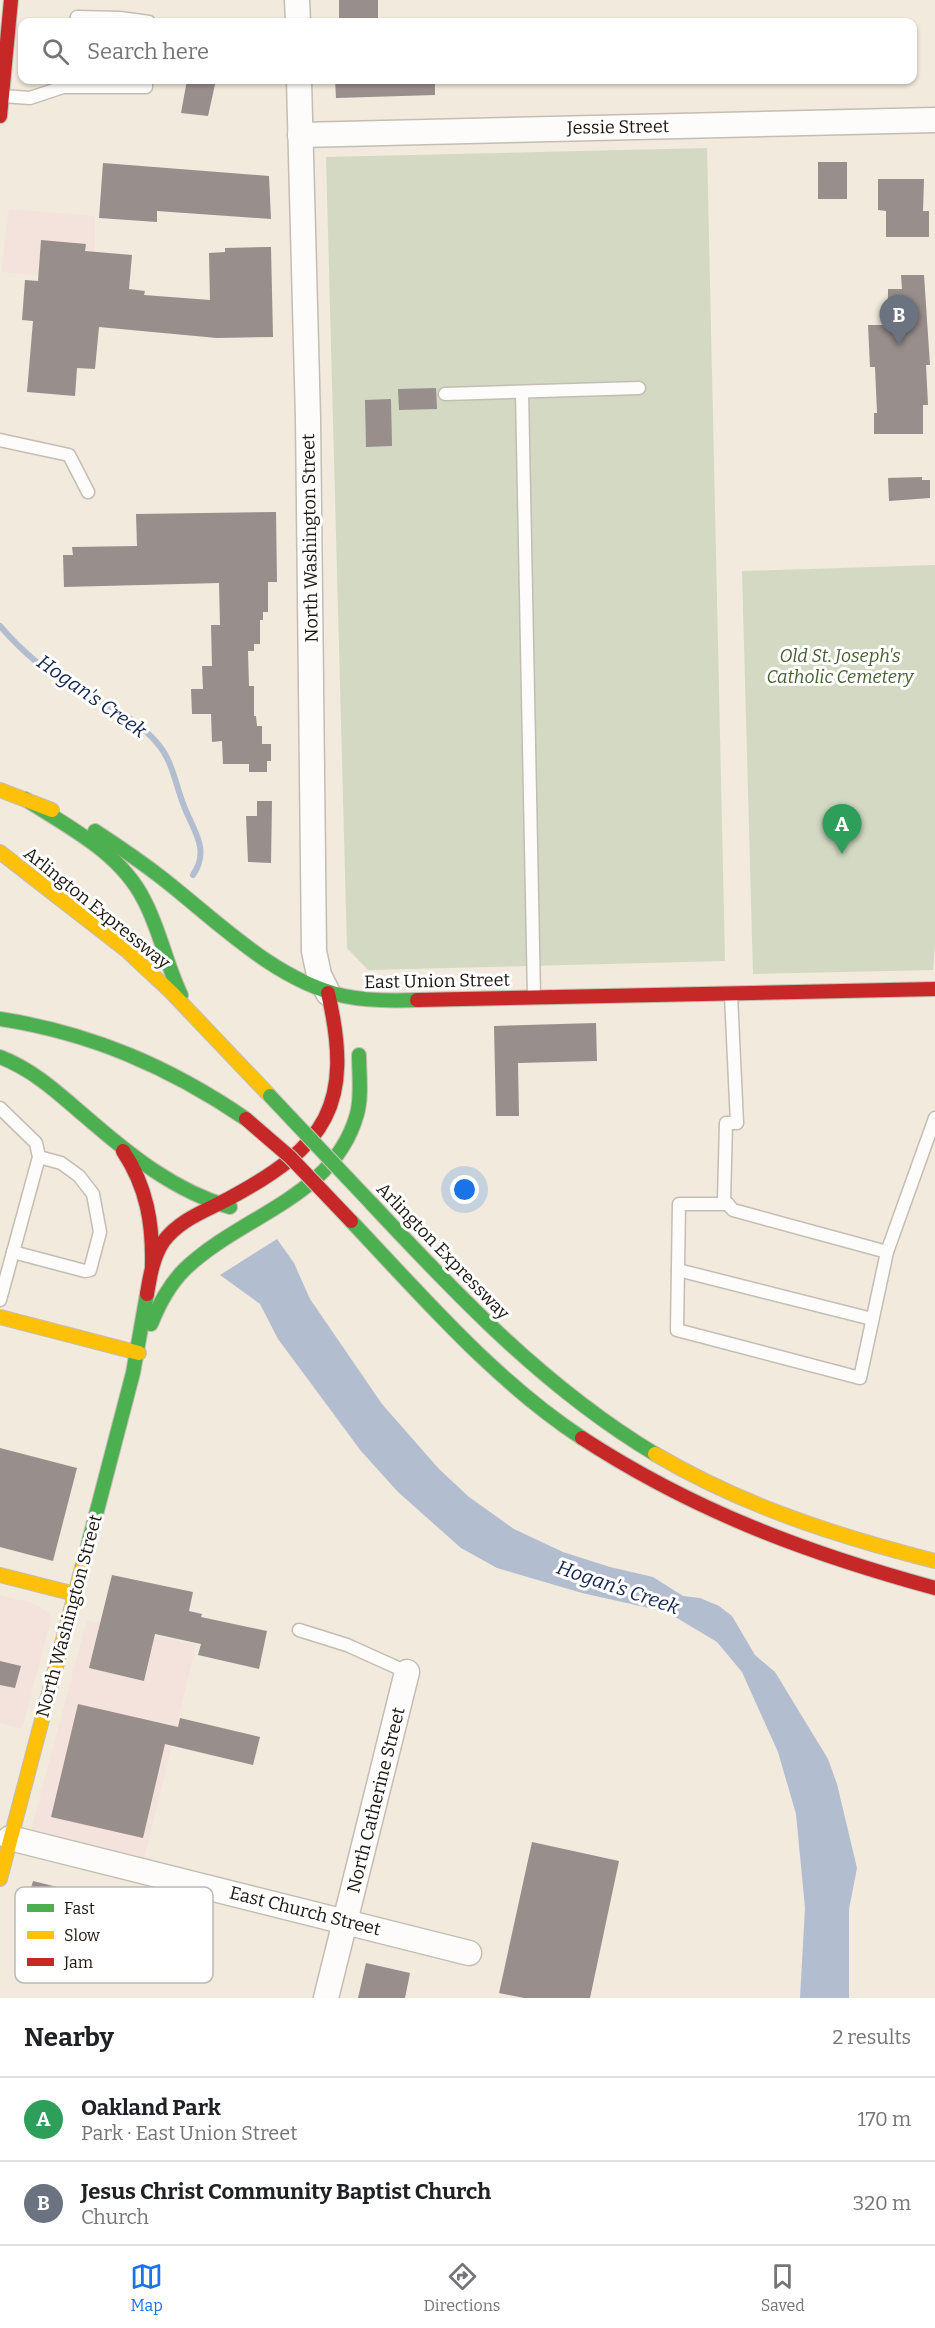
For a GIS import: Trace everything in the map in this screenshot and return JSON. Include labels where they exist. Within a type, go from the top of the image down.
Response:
[{"type":"main road","points":[[0,116],[2,70],[11,0]]},
{"type":"main road","name":"East Union Street","points":[[0,790],[103,836],[265,957],[300,980],[328,993],[372,1001],[935,989]]},
{"type":"main road","points":[[26,800],[99,849],[133,880],[146,904],[178,989],[193,1015]]},
{"type":"main road","name":"Arlington Expressway","points":[[0,852],[108,935],[193,1015],[371,1203],[518,1352],[583,1406],[644,1447],[704,1481],[769,1511],[836,1535],[935,1561]]},
{"type":"main road","name":"North Washington Street","points":[[328,993],[347,1014]]},
{"type":"main road","name":"North Washington Street","points":[[0,1879],[5,1836],[75,1594],[139,1353],[151,1273],[158,1251],[185,1222],[288,1161],[312,1138],[327,1116],[337,1093],[341,1063],[338,1029],[328,993]]},
{"type":"main road","points":[[0,1018],[59,1030],[127,1052],[191,1083],[246,1119],[285,1152],[452,1327],[505,1377],[560,1422],[630,1469],[693,1503],[780,1542],[851,1566],[935,1588]]},
{"type":"main road","name":"North Washington Street","points":[[139,1353],[160,1302],[185,1269],[208,1248],[325,1173],[348,1140],[358,1105],[356,1036]]},
{"type":"main road","points":[[0,1057],[36,1075],[116,1142],[187,1192],[217,1205],[247,1210],[273,1207]]},
{"type":"main road","points":[[116,1142],[136,1173],[148,1202],[152,1229],[151,1273]]},
{"type":"main road","points":[[0,1317],[139,1353]]},
{"type":"main road","points":[[0,1575],[75,1594]]},
{"type":"street","points":[[297,0],[298,18]]},
{"type":"street","name":"North Washington Street","points":[[299,84],[308,419],[314,951],[319,975],[328,993]]},
{"type":"street","name":"Jessie Street","points":[[300,135],[935,120]]},
{"type":"street","name":"North Catherine Street","points":[[326,1998],[407,1672]]},
{"type":"street","name":"East Church Street","points":[[5,1836],[210,1887]]},
{"type":"street","name":"East Church Street","points":[[213,1888],[469,1953]]},
{"type":"lane","points":[[77,18],[120,18]]},
{"type":"lane","points":[[2,96],[30,98],[62,84]]},
{"type":"lane","points":[[84,84],[146,87],[146,84]]},
{"type":"lane","points":[[445,394],[639,388]]},
{"type":"lane","points":[[522,392],[534,998]]},
{"type":"lane","points":[[0,440],[69,455],[88,492]]},
{"type":"lane","points":[[731,994],[737,1123],[726,1123],[724,1200],[732,1210],[887,1252]]},
{"type":"lane","points":[[0,1108],[36,1143],[39,1157],[0,1300]]},
{"type":"lane","points":[[728,1204],[679,1204],[677,1330],[860,1378],[887,1252],[935,1118]]},
{"type":"lane","points":[[13,1252],[85,1271],[90,1270],[100,1232],[93,1194],[79,1176],[62,1163],[39,1157]]},
{"type":"lane","points":[[678,1270],[872,1319]]},
{"type":"lane","points":[[299,1630],[347,1645],[407,1672]]},
{"type":"shaded area","points":[[9,209],[95,216],[95,281],[1,272]]},
{"type":"shaded area","points":[[0,1595],[35,1604],[49,1613],[51,1619],[22,1729],[0,1723]]},
{"type":"shaded area","points":[[87,1620],[196,1645],[139,1880],[25,1853]]},
{"type":"green space","points":[[707,148],[725,961],[368,970],[347,948],[326,157]]},
{"type":"green space","name":"Old St. Joseph's Catholic Cemetery","points":[[935,565],[935,943],[933,970],[753,974],[742,571]]},
{"type":"water","points":[[277,1239],[294,1263],[310,1299],[382,1404],[439,1469],[469,1497],[514,1529],[563,1552],[610,1567],[653,1577],[683,1596],[700,1598],[719,1606],[732,1616],[755,1655],[775,1672],[828,1759],[837,1784],[857,1868],[849,1909],[849,1998],[800,1998],[805,1908],[796,1814],[778,1752],[742,1672],[717,1642],[667,1612],[582,1593],[497,1568],[461,1548],[398,1492],[361,1451],[278,1339],[260,1304],[220,1275]]},
{"type":"building","points":[[339,0],[378,0],[378,18],[339,18]]},
{"type":"building","points":[[186,84],[215,84],[208,116],[181,113]]},
{"type":"building","points":[[335,84],[435,84],[435,95],[336,98]]},
{"type":"building","points":[[818,162],[847,162],[847,199],[818,199]]},
{"type":"building","points":[[103,163],[269,176],[271,219],[157,211],[157,222],[99,218]]},
{"type":"building","points":[[878,179],[924,179],[923,211],[929,211],[929,237],[886,237],[886,211],[878,210]]},
{"type":"building","points":[[41,240],[86,244],[85,251],[132,255],[129,289],[145,291],[144,295],[210,300],[209,253],[225,252],[225,248],[271,247],[273,337],[217,338],[99,327],[95,369],[77,368],[75,396],[27,392],[33,321],[22,320],[25,280],[38,281]]},
{"type":"building","points":[[901,275],[924,275],[930,365],[926,365],[928,405],[923,405],[923,434],[874,434],[874,413],[877,413],[875,367],[870,367],[868,325],[888,325],[888,289],[902,289]]},
{"type":"building","points":[[436,388],[437,409],[399,410],[398,389]]},
{"type":"building","points":[[391,399],[392,446],[366,447],[365,400]]},
{"type":"building","points":[[922,477],[922,480],[930,480],[930,498],[889,501],[888,478]]},
{"type":"building","points":[[276,512],[277,582],[268,582],[268,612],[263,612],[263,620],[260,620],[260,644],[254,644],[254,651],[248,651],[249,686],[254,686],[254,716],[256,716],[257,726],[262,726],[262,744],[271,744],[271,761],[267,761],[267,772],[249,772],[249,764],[223,764],[222,741],[212,742],[211,714],[192,714],[191,689],[203,689],[202,666],[212,666],[211,625],[220,625],[219,583],[64,587],[63,555],[73,555],[72,547],[137,546],[136,514]]},
{"type":"building","points":[[257,801],[272,801],[271,863],[248,862],[246,816],[257,816]]},
{"type":"building","points":[[596,1023],[597,1061],[518,1063],[519,1116],[496,1116],[494,1026]]},
{"type":"building","points":[[0,1448],[77,1468],[53,1561],[0,1547]]},
{"type":"building","points":[[112,1575],[193,1592],[189,1611],[202,1614],[201,1617],[267,1631],[259,1669],[198,1655],[201,1644],[155,1634],[144,1681],[89,1668]]},
{"type":"building","points":[[0,1661],[21,1666],[15,1688],[0,1685]]},
{"type":"building","points":[[78,1704],[178,1727],[180,1718],[260,1737],[253,1765],[165,1744],[143,1838],[51,1817]]},
{"type":"building","points":[[532,1842],[619,1861],[590,1998],[524,1998],[499,1993]]},
{"type":"building","points":[[33,1881],[57,1887],[31,1887]]},
{"type":"building","points":[[366,1963],[410,1973],[405,1998],[358,1998]]},
{"type":"waterway","name":"Hogan's Creek","points":[[0,626],[24,651],[51,673],[128,717],[158,744],[171,768],[197,835],[200,858],[193,875]]},
{"type":"traffic: fast","points":[[25,799],[92,842],[107,854],[134,883],[150,911],[181,995]]},
{"type":"traffic: fast","points":[[95,831],[162,878],[247,947],[294,977],[344,996],[380,1000],[417,1000]]},
{"type":"traffic: fast","points":[[0,1019],[66,1033],[129,1055],[188,1083],[246,1119]]},
{"type":"traffic: fast","points":[[151,1324],[165,1295],[184,1270],[231,1234],[307,1186],[328,1166],[345,1143],[359,1107],[359,1055]]},
{"type":"traffic: fast","points":[[0,1057],[46,1083],[119,1145],[171,1182],[230,1207]]},
{"type":"traffic: fast","points":[[270,1096],[371,1203]]},
{"type":"traffic: fast","points":[[371,1203],[504,1339],[576,1400],[655,1454]]},
{"type":"traffic: fast","points":[[351,1221],[489,1364],[550,1415],[582,1438]]},
{"type":"traffic: fast","points":[[82,1568],[133,1373],[147,1294]]},
{"type":"traffic: slow","points":[[0,790],[52,810]]},
{"type":"traffic: slow","points":[[0,852],[126,950],[171,992],[270,1096]]},
{"type":"traffic: slow","points":[[0,1317],[139,1353]]},
{"type":"traffic: slow","points":[[655,1454],[688,1473],[791,1518],[935,1561]]},
{"type":"traffic: slow","points":[[0,1879],[82,1568]]},
{"type":"traffic: slow","points":[[0,1575],[75,1594]]},
{"type":"traffic: jam","points":[[0,116],[11,0]]},
{"type":"traffic: jam","points":[[417,1000],[935,989]]},
{"type":"traffic: jam","points":[[147,1294],[157,1254],[169,1234],[202,1212],[262,1180],[289,1160],[310,1140],[325,1118],[334,1093],[337,1065],[335,1032],[328,993]]},
{"type":"traffic: jam","points":[[246,1119],[290,1157],[351,1221]]},
{"type":"traffic: jam","points":[[123,1151],[138,1178],[147,1206],[152,1266]]},
{"type":"traffic: jam","points":[[582,1438],[666,1487],[752,1527],[842,1560],[935,1588]]},
{"type":"place","name":"Jesus Christ Community Baptist Church","points":[[899,345]]},
{"type":"place","name":"Oakland Park","points":[[842,854]]}]
